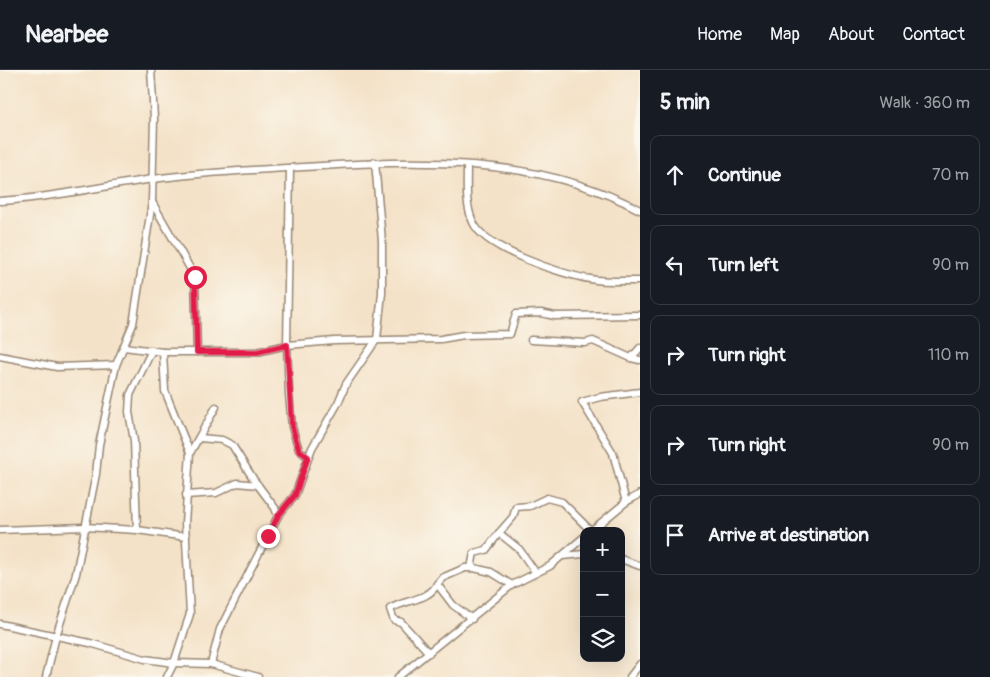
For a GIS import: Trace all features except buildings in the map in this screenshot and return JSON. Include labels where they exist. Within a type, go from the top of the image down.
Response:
[{"type":"street","points":[[46,677],[56,636],[75,578],[86,527],[99,445],[116,365],[133,324],[152,202],[154,118],[151,70]]},
{"type":"street","points":[[0,201],[36,199],[152,179],[374,162],[424,162],[539,172],[613,196],[640,210]]},
{"type":"street","points":[[211,664],[220,629],[278,516],[295,495],[308,457],[338,403],[346,384],[377,340],[382,293],[382,241],[374,162]]},
{"type":"street","points":[[467,166],[468,206],[473,224],[504,251],[529,262],[588,279],[640,281]]},
{"type":"street","points":[[290,168],[287,345],[292,427],[299,450],[308,457]]},
{"type":"street","points":[[152,202],[195,277],[197,352]]},
{"type":"street","points":[[124,347],[163,352],[257,352],[287,345],[510,334],[516,314],[541,313],[555,316],[640,315]]},
{"type":"street","points":[[531,340],[585,343],[592,341],[609,346],[631,358],[640,360]]},
{"type":"street","points":[[631,358],[640,348]]},
{"type":"street","points":[[138,530],[134,441],[129,412],[130,395],[152,350]]},
{"type":"street","points":[[163,352],[165,391],[190,453],[186,495],[190,614],[174,663],[167,677]]},
{"type":"street","points":[[0,356],[57,367],[116,365]]},
{"type":"street","points":[[626,502],[613,453],[582,402],[600,397],[640,392]]},
{"type":"street","points":[[190,453],[216,407]]},
{"type":"street","points":[[200,438],[222,440],[232,445],[275,508],[278,516]]},
{"type":"street","points":[[186,495],[216,492],[237,483],[258,485]]},
{"type":"street","points":[[471,568],[474,552],[486,550],[513,517],[516,507],[530,506],[546,498],[562,502],[591,531],[626,502],[640,494]]},
{"type":"street","points":[[0,530],[86,527],[138,530],[186,536]]},
{"type":"street","points":[[499,533],[519,549],[536,573]]},
{"type":"street","points":[[398,677],[512,585],[550,566],[580,540]]},
{"type":"street","points":[[561,556],[580,554]]},
{"type":"street","points":[[625,560],[640,566]]},
{"type":"street","points":[[429,653],[401,622],[394,620],[390,609],[399,603],[424,596],[434,589],[442,578],[471,568],[491,572],[512,585]]},
{"type":"street","points":[[437,584],[453,605],[472,619]]},
{"type":"street","points":[[0,624],[145,659],[174,663],[211,664],[258,677]]},
{"type":"street","points":[[630,677],[640,664]]},
{"type":"route","points":[[195,277],[197,352],[257,352],[287,345],[292,427],[299,450],[308,457],[295,495],[278,516],[268,536]]}]
